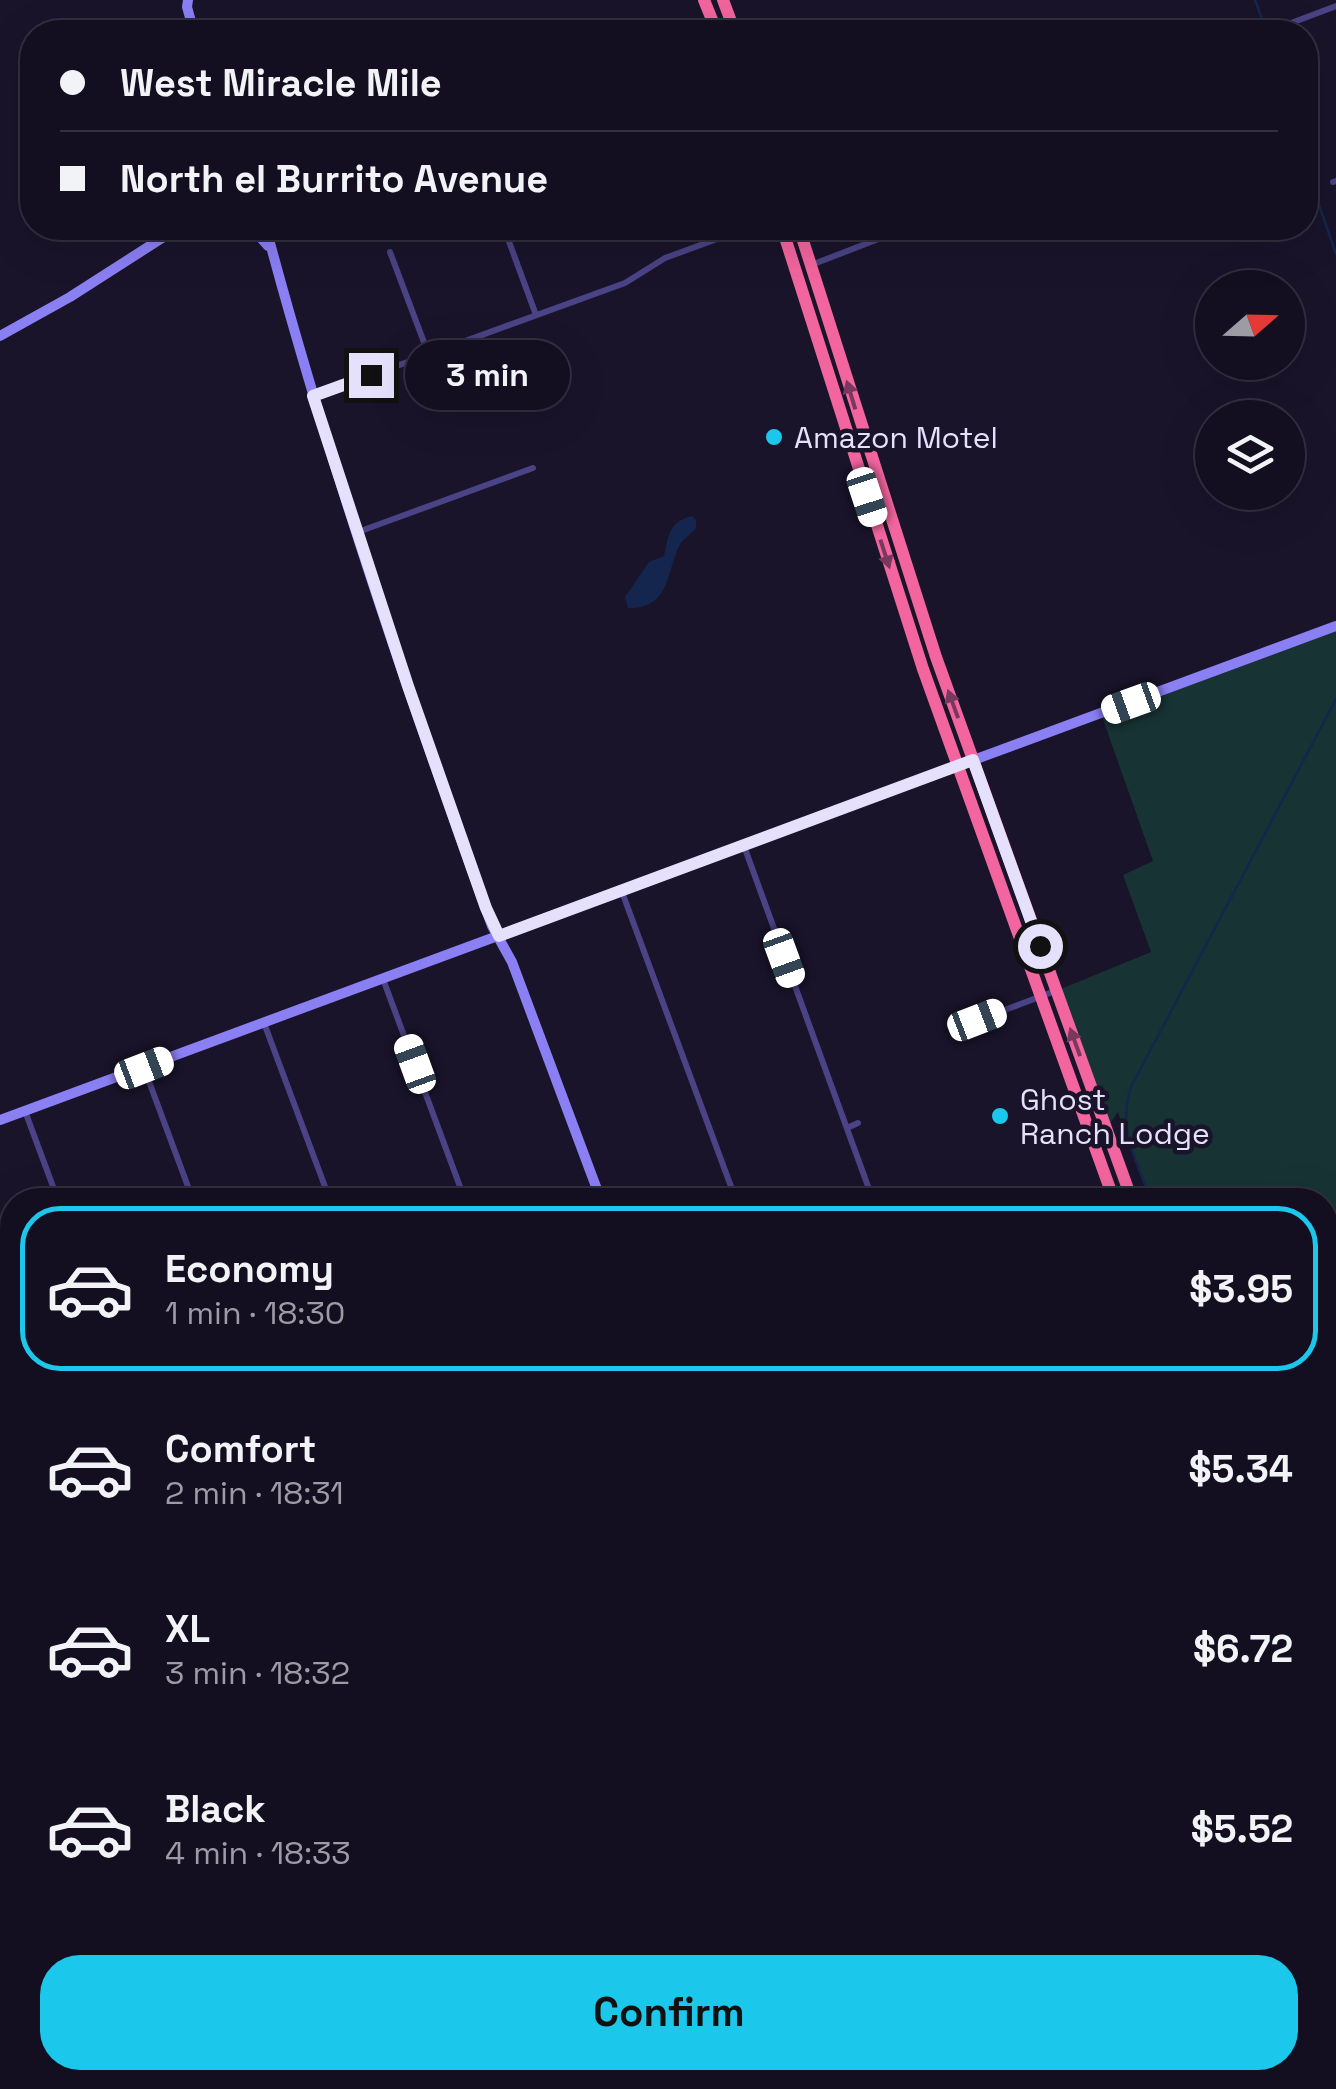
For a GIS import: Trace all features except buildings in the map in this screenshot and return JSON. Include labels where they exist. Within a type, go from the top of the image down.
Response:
[{"type":"highway","points":[[786,240],[844,428],[958,766],[1110,1188]]},
{"type":"highway","points":[[803,240],[891,519],[973,760],[1128,1188]]},
{"type":"highway","points":[[844,428],[853,434],[878,509],[884,518],[891,519]]},
{"type":"street","points":[[1299,20],[1336,6]]},
{"type":"street","points":[[0,336],[70,297],[156,240]]},
{"type":"street","points":[[262,240],[273,252]]},
{"type":"street","points":[[270,240],[313,396],[486,908],[596,1188]]},
{"type":"street","points":[[508,240],[536,315]]},
{"type":"street","points":[[313,396],[625,283],[666,258],[714,240]]},
{"type":"street","points":[[796,270],[876,240]]},
{"type":"street","points":[[390,252],[428,354]]},
{"type":"street","points":[[358,532],[533,468]]},
{"type":"street","points":[[0,1120],[1336,626]]},
{"type":"street","points":[[744,846],[868,1188]]},
{"type":"street","points":[[622,892],[732,1188]]},
{"type":"street","points":[[383,980],[461,1188]]},
{"type":"street","points":[[952,1030],[1056,991]]},
{"type":"street","points":[[264,1023],[326,1188]]},
{"type":"street","points":[[144,1068],[189,1188]]},
{"type":"street","points":[[25,1112],[54,1188]]},
{"type":"street","points":[[846,1128],[858,1123]]},
{"type":"green space","points":[[1336,626],[1336,1188],[1145,1188],[1118,1112],[1106,1129],[1056,991],[1151,952],[1123,875],[1153,861],[1101,714]]},
{"type":"water","points":[[692,516],[696,528],[679,546],[659,596],[641,607],[628,608],[625,597],[649,562],[664,556],[674,526]]},
{"type":"waterway","points":[[1255,0],[1262,20]]},
{"type":"waterway","points":[[1318,202],[1336,254]]},
{"type":"waterway","points":[[1146,1188],[1127,1130],[1131,1087],[1336,699]]},
{"type":"place","name":"Amazon Motel","points":[[774,437]]},
{"type":"place","name":"Ghost Ranch Lodge","points":[[1000,1116]]},
{"type":"route","points":[[371,375],[313,396],[408,686],[492,926],[499,936],[973,760],[1040,946]]}]
